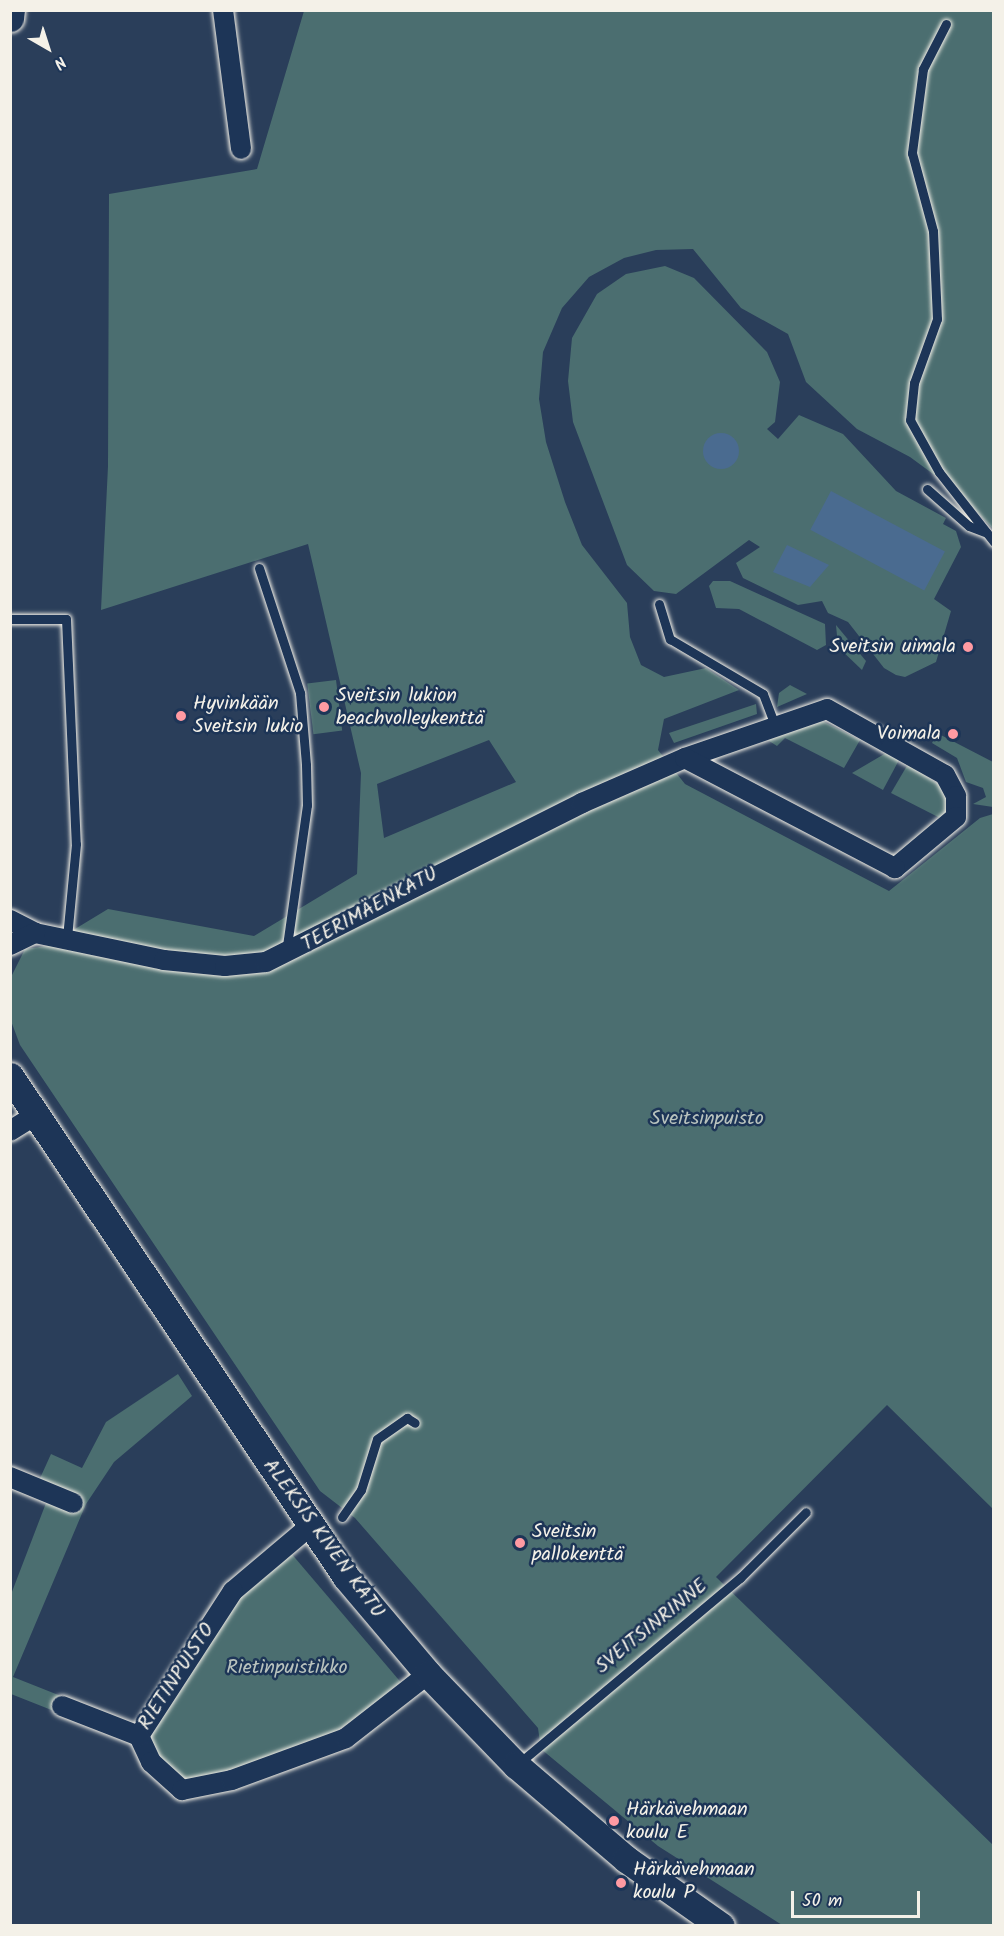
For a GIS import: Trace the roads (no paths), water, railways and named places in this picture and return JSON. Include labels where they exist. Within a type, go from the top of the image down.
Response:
[{"type":"street","points":[[10,18],[11,10]]},
{"type":"street","points":[[223,10],[241,149]]},
{"type":"street","name":"TEERIMÄENKATU","points":[[10,920],[35,933],[197,964],[245,964],[286,955],[441,871],[686,758],[827,709],[945,775],[956,796],[956,817],[895,868],[686,758]]},
{"type":"street","points":[[10,945],[35,933]]},
{"type":"street","name":"ALEKSIS KIVEN KATU","points":[[10,1076],[310,1526],[428,1674],[516,1765],[626,1859],[721,1926]]},
{"type":"street","points":[[10,1131],[37,1114]]},
{"type":"street","points":[[10,1477],[73,1503]]},
{"type":"street","name":"RIETINPUISTO","points":[[310,1526],[232,1591],[139,1736],[151,1762],[170,1784],[199,1790],[346,1738],[428,1674]]},
{"type":"street","points":[[62,1706],[139,1736]]},
{"type":"lane","points":[[946,24],[924,69],[912,153],[933,231],[937,319],[914,383],[910,420],[939,472],[993,542]]},
{"type":"lane","points":[[927,489],[969,526],[987,533]]},
{"type":"lane","points":[[259,568],[300,693],[306,765],[307,805],[286,955]]},
{"type":"lane","points":[[659,603],[670,639],[736,673],[763,694],[775,726]]},
{"type":"lane","points":[[10,619],[66,619],[76,844],[67,938]]},
{"type":"lane","points":[[342,1517],[361,1490],[377,1439],[407,1418],[415,1424]]},
{"type":"lane","name":"SVEITSINRINNE","points":[[516,1765],[740,1578],[806,1512]]},
{"type":"water","points":[[721,433],[734,438],[739,451],[734,464],[721,469],[708,464],[703,451],[708,438]]},
{"type":"water","points":[[831,491],[945,552],[924,590],[810,530]]},
{"type":"water","points":[[787,545],[829,565],[810,587],[773,572]]},
{"type":"place","name":"Sveitsin uimala","points":[[968,647]]},
{"type":"place","name":"Sveitsin lukion beachvolleykenttä","points":[[324,707]]},
{"type":"place","name":"Hyvinkään Sveitsin lukio","points":[[181,716]]},
{"type":"place","name":"Voimala","points":[[953,734]]},
{"type":"place","name":"Sveitsin pallokenttä","points":[[520,1543]]},
{"type":"place","name":"Härkävehmaan koulu E","points":[[614,1821]]},
{"type":"place","name":"Härkävehmaan koulu P","points":[[621,1883]]},
{"type":"park label","name":"Sveitsinpuisto","points":[[707,1119]]},
{"type":"park label","name":"Rietinpuistikko","points":[[287,1668]]}]
